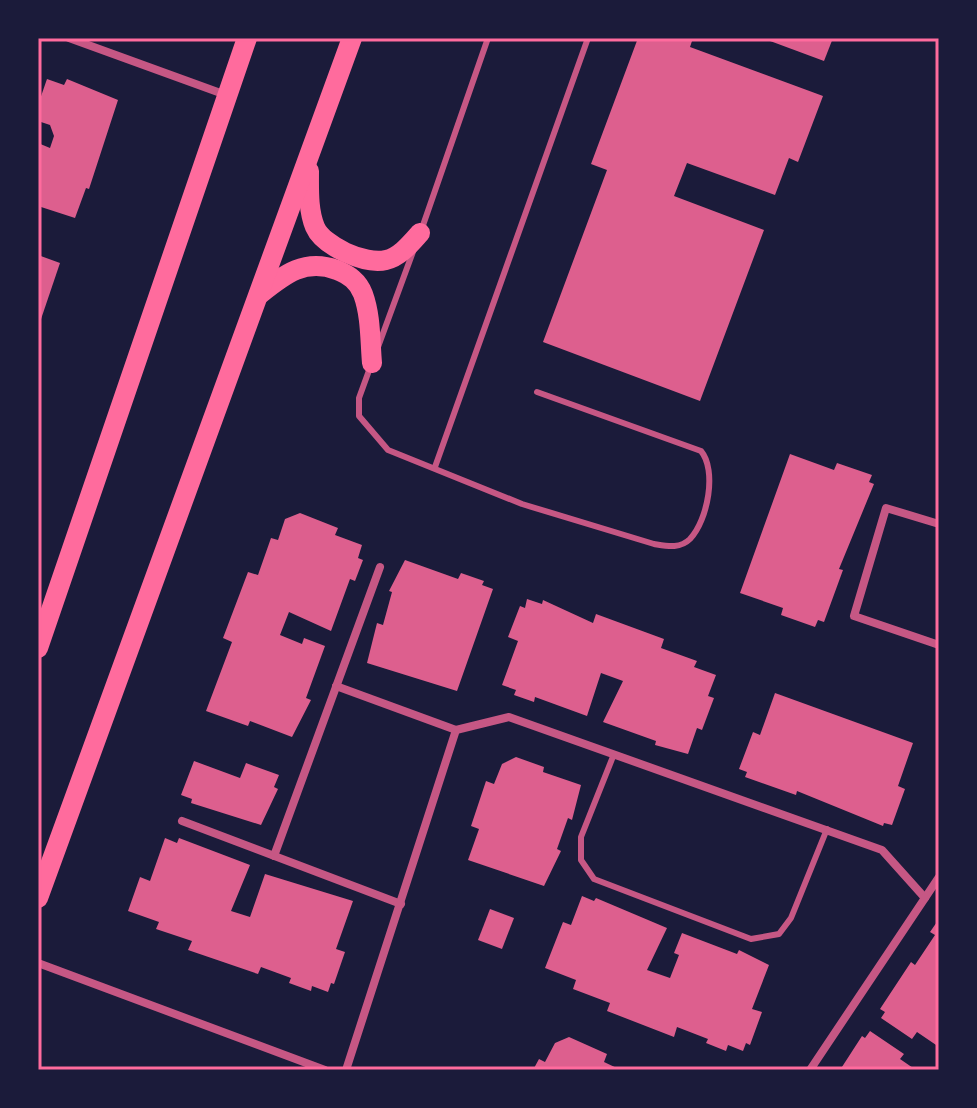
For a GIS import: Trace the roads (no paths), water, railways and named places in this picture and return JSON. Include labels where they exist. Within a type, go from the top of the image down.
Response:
[{"type":"main road","points":[[38,648],[247,38]]},
{"type":"main road","points":[[38,898],[352,38]]},
{"type":"main road","points":[[310,154],[308,197],[315,226],[324,242],[366,258],[385,261],[403,252],[420,233]]},
{"type":"main road","points":[[259,295],[285,274],[308,264],[322,264],[350,275],[362,291],[368,315],[372,363]]},
{"type":"street","points":[[69,38],[226,95]]},
{"type":"street","points":[[939,524],[886,508],[854,616],[939,645]]},
{"type":"street","points":[[274,856],[380,567]]},
{"type":"street","points":[[336,686],[456,730],[509,717],[828,828],[882,850],[925,898]]},
{"type":"street","points":[[346,1070],[456,730]]},
{"type":"street","points":[[182,821],[401,904]]},
{"type":"street","points":[[810,1070],[939,877]]},
{"type":"street","points":[[38,963],[325,1070]]},
{"type":"lane","points":[[488,38],[359,398],[359,416],[388,450],[522,504],[654,544],[674,547],[690,539],[704,508],[712,472],[701,451],[537,392]]},
{"type":"lane","points":[[435,467],[588,38]]},
{"type":"lane","points":[[614,754],[581,837],[581,860],[594,879],[751,939],[779,934],[785,926],[828,828]]}]
